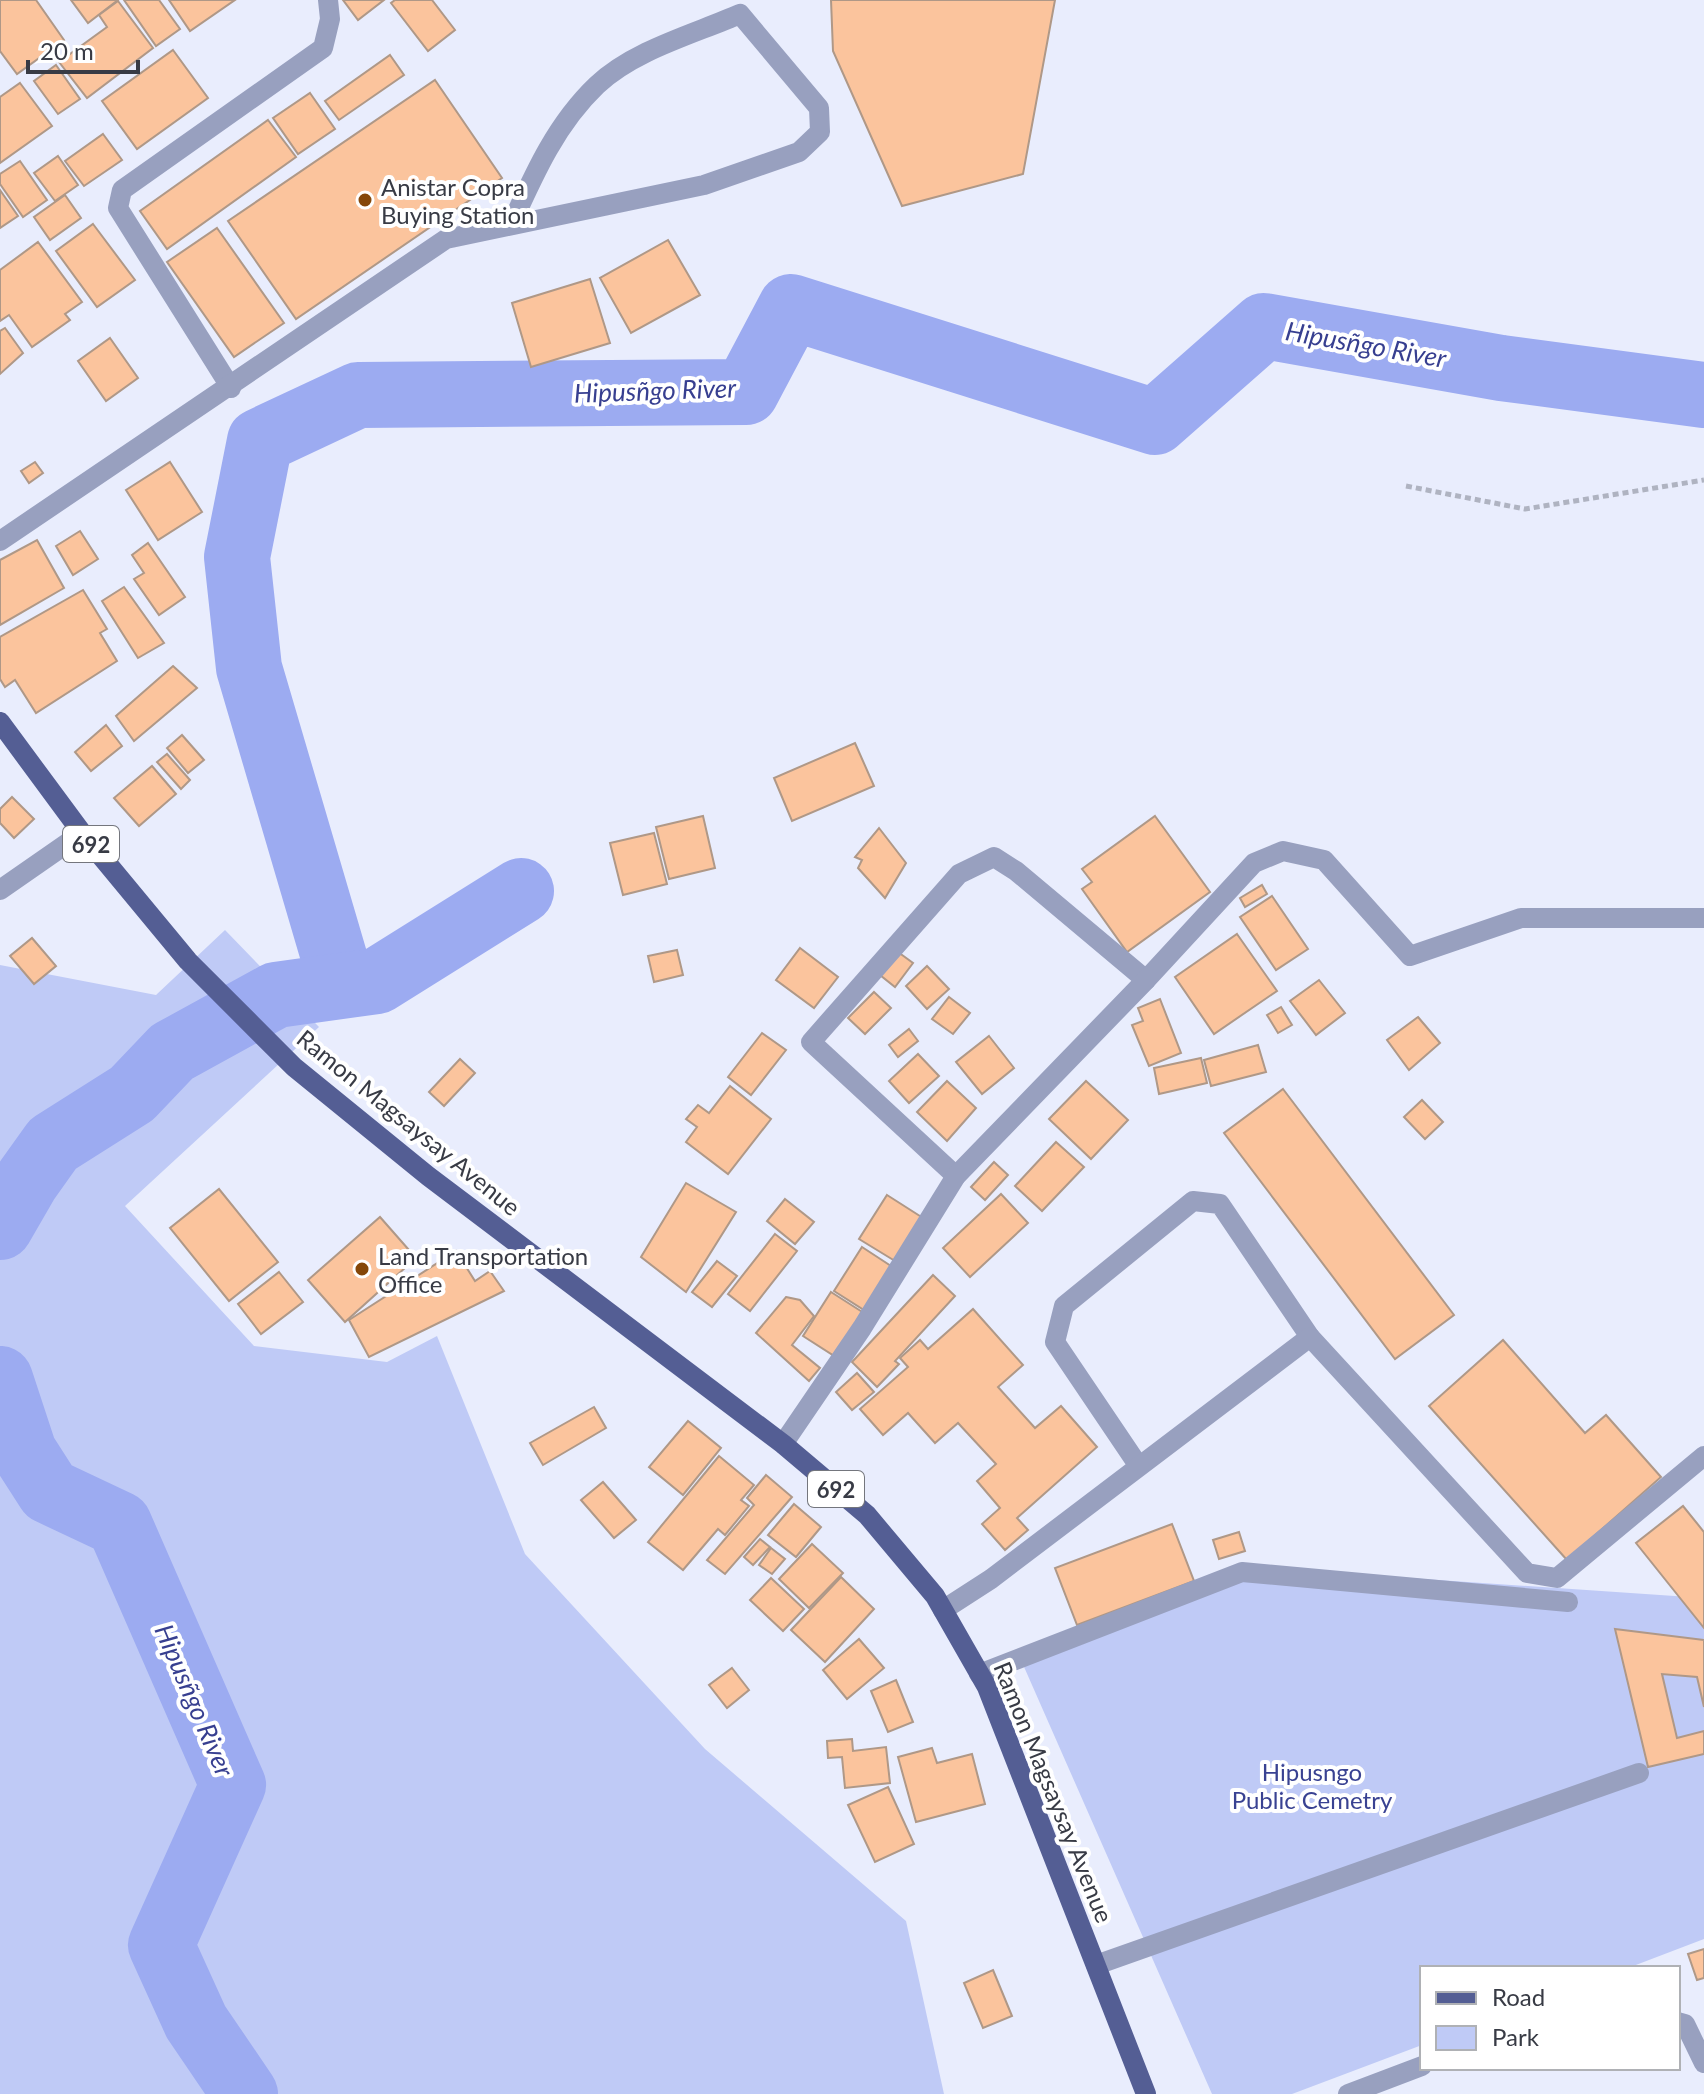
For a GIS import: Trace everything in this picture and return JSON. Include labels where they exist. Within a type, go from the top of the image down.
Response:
[{"type":"main road","name":"Ramon Magsaysay Avenue","points":[[0,722],[82,833],[188,961],[294,1067],[428,1176],[783,1444],[867,1515],[943,1610],[979,1674],[1146,2094]]},
{"type":"street","points":[[231,388],[118,208],[122,190],[323,48],[330,19],[328,0]]},
{"type":"street","points":[[0,541],[231,388],[446,239],[704,185],[799,152],[820,132],[819,108],[740,14],[632,61],[598,84],[544,151],[511,225]]},
{"type":"street","points":[[0,890],[82,833]]},
{"type":"street","points":[[783,1444],[862,1328],[956,1176],[1146,980],[1254,863],[1283,851],[1324,860],[1410,956],[1521,918],[1704,918]]},
{"type":"street","points":[[956,1176],[811,1042],[959,874],[994,857],[1016,871],[1146,980]]},
{"type":"street","points":[[1138,1465],[1055,1342],[1064,1306],[1193,1201],[1220,1204],[1310,1337],[1527,1573],[1557,1578],[1704,1456]]},
{"type":"street","points":[[943,1610],[991,1579],[1310,1337]]},
{"type":"street","points":[[979,1674],[1242,1572],[1568,1602]]},
{"type":"street","points":[[1096,1965],[1639,1773]]},
{"type":"street","points":[[1680,2023],[1685,2024],[1704,2063]]},
{"type":"street","points":[[1348,2094],[1420,2067]]},
{"type":"path","points":[[1406,486],[1525,509],[1704,480]]},
{"type":"green space","points":[[225,930],[319,1027],[125,1206],[254,1346],[387,1362],[437,1336],[525,1554],[705,1749],[906,1921],[944,2094],[0,2094],[0,965],[156,995]]},
{"type":"green space","name":"Hipusngo Public Cemetry","points":[[1246,1567],[1704,1598],[1704,1939],[1633,1966],[1420,1966],[1420,2046],[1292,2094],[1212,2094],[1021,1660]]},
{"type":"building","points":[[0,0],[36,0],[64,40],[17,74],[0,51]]},
{"type":"building","points":[[71,0],[118,0],[88,23]]},
{"type":"building","points":[[124,0],[159,0],[180,29],[156,46]]},
{"type":"building","points":[[169,0],[235,0],[190,31]]},
{"type":"building","points":[[343,0],[384,0],[358,20]]},
{"type":"building","points":[[395,0],[432,0],[455,30],[428,51],[391,3]]},
{"type":"building","points":[[831,0],[1055,0],[1023,174],[902,206],[833,51]]},
{"type":"building","points":[[118,1],[153,48],[87,98],[59,62],[107,27],[99,15]]},
{"type":"building","points":[[173,50],[208,98],[137,149],[102,101]]},
{"type":"building","points":[[390,55],[404,75],[339,120],[325,101]]},
{"type":"building","points":[[56,65],[80,99],[58,114],[34,81]]},
{"type":"building","name":"Anistar Copra Buying Station","points":[[435,80],[502,178],[296,319],[228,221]]},
{"type":"building","points":[[20,83],[52,126],[0,163],[0,97]]},
{"type":"building","points":[[310,93],[335,129],[298,154],[273,118]]},
{"type":"building","points":[[268,120],[296,157],[167,249],[140,211]]},
{"type":"building","points":[[103,134],[122,160],[84,186],[65,161]]},
{"type":"building","points":[[58,156],[78,185],[55,201],[34,173]]},
{"type":"building","points":[[20,161],[47,200],[23,217],[0,184],[0,174]]},
{"type":"building","points":[[0,190],[18,216],[0,228]]},
{"type":"building","points":[[65,195],[81,218],[50,240],[34,217]]},
{"type":"building","points":[[93,224],[135,280],[97,307],[56,251]]},
{"type":"building","points":[[217,228],[284,323],[234,357],[167,262]]},
{"type":"building","points":[[668,240],[700,295],[631,333],[600,278]]},
{"type":"building","points":[[38,242],[82,302],[65,314],[70,320],[32,347],[9,315],[0,321],[0,270]]},
{"type":"building","points":[[590,279],[610,343],[531,367],[512,303]]},
{"type":"building","points":[[5,328],[23,353],[0,374],[0,331]]},
{"type":"building","points":[[110,338],[138,378],[106,401],[78,361]]},
{"type":"building","points":[[35,462],[43,473],[29,483],[21,471]]},
{"type":"building","points":[[170,462],[202,512],[158,540],[126,490]]},
{"type":"building","points":[[80,531],[98,559],[73,575],[56,546]]},
{"type":"building","points":[[37,540],[64,588],[0,625],[0,560]]},
{"type":"building","points":[[148,543],[185,597],[159,615],[134,579],[144,573],[132,555]]},
{"type":"building","points":[[124,587],[164,643],[138,658],[102,601]]},
{"type":"building","points":[[83,590],[107,629],[100,633],[117,661],[36,713],[15,680],[5,687],[0,679],[0,637]]},
{"type":"building","points":[[173,666],[197,688],[134,741],[116,716]]},
{"type":"building","points":[[106,725],[122,746],[91,771],[75,752]]},
{"type":"building","points":[[182,735],[204,760],[188,773],[167,748]]},
{"type":"building","points":[[855,743],[874,786],[792,821],[774,778]]},
{"type":"building","points":[[167,754],[190,780],[181,789],[157,762]]},
{"type":"building","points":[[152,766],[176,794],[139,826],[114,798]]},
{"type":"building","points":[[12,797],[34,819],[14,838],[0,823],[0,809]]},
{"type":"building","points":[[703,816],[715,868],[669,879],[656,827]]},
{"type":"building","points":[[1155,816],[1210,892],[1127,952],[1082,889],[1092,882],[1082,869]]},
{"type":"building","points":[[879,828],[906,863],[885,898],[858,868],[862,860],[855,857]]},
{"type":"building","points":[[654,833],[667,884],[623,895],[610,843]]},
{"type":"building","points":[[1262,885],[1267,894],[1245,907],[1240,898]]},
{"type":"building","points":[[1272,896],[1308,949],[1276,970],[1240,917]]},
{"type":"building","points":[[1237,934],[1277,991],[1214,1034],[1175,977]]},
{"type":"building","points":[[32,938],[56,966],[34,984],[10,956]]},
{"type":"building","points":[[800,948],[838,977],[814,1008],[776,980]]},
{"type":"building","points":[[677,950],[683,975],[654,982],[648,956]]},
{"type":"building","points":[[898,952],[913,963],[895,987],[880,975]]},
{"type":"building","points":[[927,966],[949,989],[927,1009],[906,986]]},
{"type":"building","points":[[1319,980],[1345,1013],[1316,1035],[1290,1001]]},
{"type":"building","points":[[874,992],[891,1008],[865,1034],[848,1018]]},
{"type":"building","points":[[949,997],[970,1013],[953,1034],[932,1019]]},
{"type":"building","points":[[1160,999],[1181,1053],[1149,1066],[1132,1025],[1143,1021],[1138,1008]]},
{"type":"building","points":[[1281,1007],[1292,1025],[1278,1033],[1267,1015]]},
{"type":"building","points":[[1418,1017],[1440,1043],[1409,1070],[1387,1040]]},
{"type":"building","points":[[909,1029],[918,1041],[898,1057],[889,1045]]},
{"type":"building","points":[[762,1033],[786,1050],[751,1095],[728,1077]]},
{"type":"building","points":[[989,1036],[1014,1068],[982,1094],[956,1062]]},
{"type":"building","points":[[1258,1045],[1266,1072],[1211,1086],[1204,1060]]},
{"type":"building","points":[[918,1054],[939,1076],[909,1103],[889,1081]]},
{"type":"building","points":[[1201,1058],[1207,1083],[1159,1094],[1154,1068]]},
{"type":"building","points":[[460,1059],[475,1073],[444,1106],[429,1092]]},
{"type":"building","points":[[947,1081],[976,1108],[947,1141],[917,1112]]},
{"type":"building","points":[[1086,1081],[1128,1120],[1091,1159],[1049,1119]]},
{"type":"building","points":[[730,1086],[771,1119],[728,1174],[686,1142],[697,1127],[686,1119],[698,1105],[709,1113]]},
{"type":"building","points":[[1283,1089],[1454,1315],[1395,1359],[1224,1133]]},
{"type":"building","points":[[1422,1100],[1443,1122],[1425,1139],[1404,1117]]},
{"type":"building","points":[[1056,1142],[1084,1167],[1042,1211],[1015,1186]]},
{"type":"building","points":[[994,1162],[1008,1175],[985,1200],[971,1187]]},
{"type":"building","points":[[686,1183],[736,1212],[686,1292],[641,1257]]},
{"type":"building","points":[[219,1189],[278,1262],[229,1301],[170,1228]]},
{"type":"building","points":[[1001,1194],[1028,1223],[970,1277],[943,1248]]},
{"type":"building","points":[[887,1195],[923,1218],[895,1261],[859,1239]]},
{"type":"building","points":[[785,1199],[814,1222],[795,1244],[767,1221]]},
{"type":"building","name":"Land Transportation Office","points":[[380,1217],[416,1258],[345,1322],[308,1280]]},
{"type":"building","points":[[775,1234],[797,1251],[750,1311],[728,1294]]},
{"type":"building","points":[[862,1247],[891,1266],[864,1310],[834,1291]]},
{"type":"building","points":[[456,1251],[475,1281],[490,1271],[504,1291],[369,1357],[349,1320]]},
{"type":"building","points":[[717,1261],[737,1276],[712,1307],[692,1292]]},
{"type":"building","points":[[279,1272],[303,1302],[261,1334],[238,1304]]},
{"type":"building","points":[[933,1275],[955,1296],[895,1361],[899,1364],[877,1387],[852,1362]]},
{"type":"building","points":[[831,1292],[867,1315],[839,1359],[803,1336]]},
{"type":"building","points":[[786,1297],[800,1300],[814,1316],[792,1345],[820,1368],[809,1381],[756,1333]]},
{"type":"building","points":[[973,1309],[1023,1365],[998,1387],[1035,1428],[1061,1406],[1097,1447],[1017,1518],[1028,1530],[1005,1550],[982,1524],[1000,1508],[977,1481],[996,1464],[958,1423],[935,1443],[908,1413],[883,1435],[860,1409],[908,1367],[900,1358],[920,1340],[928,1349]]},
{"type":"building","points":[[1503,1340],[1585,1433],[1606,1415],[1661,1477],[1567,1560],[1429,1406]]},
{"type":"building","points":[[857,1373],[874,1392],[852,1410],[836,1392]]},
{"type":"building","points":[[594,1407],[606,1428],[543,1465],[530,1443]]},
{"type":"building","points":[[688,1421],[721,1448],[683,1495],[649,1467]]},
{"type":"building","points":[[719,1456],[754,1485],[741,1500],[749,1506],[725,1535],[718,1529],[683,1570],[648,1542]]},
{"type":"building","points":[[766,1475],[792,1497],[725,1574],[707,1560],[754,1505],[747,1498]]},
{"type":"building","points":[[603,1482],[636,1520],[614,1538],[581,1500]]},
{"type":"building","points":[[794,1504],[821,1527],[796,1557],[768,1535]]},
{"type":"building","points":[[1683,1506],[1704,1532],[1704,1628],[1636,1543]]},
{"type":"building","points":[[1172,1524],[1194,1581],[1077,1625],[1055,1568]]},
{"type":"building","points":[[1239,1532],[1245,1551],[1219,1559],[1213,1540]]},
{"type":"building","points":[[760,1539],[770,1547],[753,1565],[744,1557]]},
{"type":"building","points":[[812,1544],[843,1573],[809,1608],[779,1579]]},
{"type":"building","points":[[771,1548],[785,1559],[772,1574],[759,1565]]},
{"type":"building","points":[[841,1577],[874,1609],[825,1662],[791,1630]]},
{"type":"building","points":[[771,1578],[804,1609],[783,1631],[750,1600]]},
{"type":"building","points":[[1615,1629],[1704,1640],[1704,1707],[1697,1677],[1662,1674],[1677,1738],[1704,1731],[1704,1754],[1648,1767]]},
{"type":"building","points":[[859,1639],[884,1668],[847,1699],[823,1670]]},
{"type":"building","points":[[732,1668],[749,1690],[727,1708],[709,1685]]},
{"type":"building","points":[[896,1680],[913,1722],[888,1732],[871,1691]]},
{"type":"building","points":[[852,1739],[853,1751],[886,1747],[890,1783],[845,1788],[842,1757],[828,1758],[827,1741]]},
{"type":"building","points":[[932,1748],[937,1763],[972,1754],[985,1804],[916,1822],[898,1757]]},
{"type":"building","points":[[888,1787],[914,1844],[875,1862],[848,1805]]},
{"type":"building","points":[[1704,1949],[1704,1978],[1697,1980],[1688,1954]]},
{"type":"building","points":[[993,1970],[1012,2016],[983,2028],[964,1983]]},
{"type":"waterway","name":"Hipusñgo River","points":[[342,984],[249,668],[237,557],[260,441],[358,395],[746,392],[791,307],[1155,422],[1264,326],[1501,368],[1704,395]]},
{"type":"waterway","name":"Hipusñgo River","points":[[0,1227],[53,1144],[132,1094],[172,1052],[276,995],[377,981],[521,891]]},
{"type":"waterway","name":"Hipusñgo River","points":[[0,1379],[24,1452],[49,1491],[119,1524],[233,1785],[161,1945],[196,2022],[245,2094]]},
{"type":"place","name":"Anistar Copra Buying Station","points":[[365,200]]},
{"type":"place","name":"Land Transportation Office","points":[[362,1269]]}]
